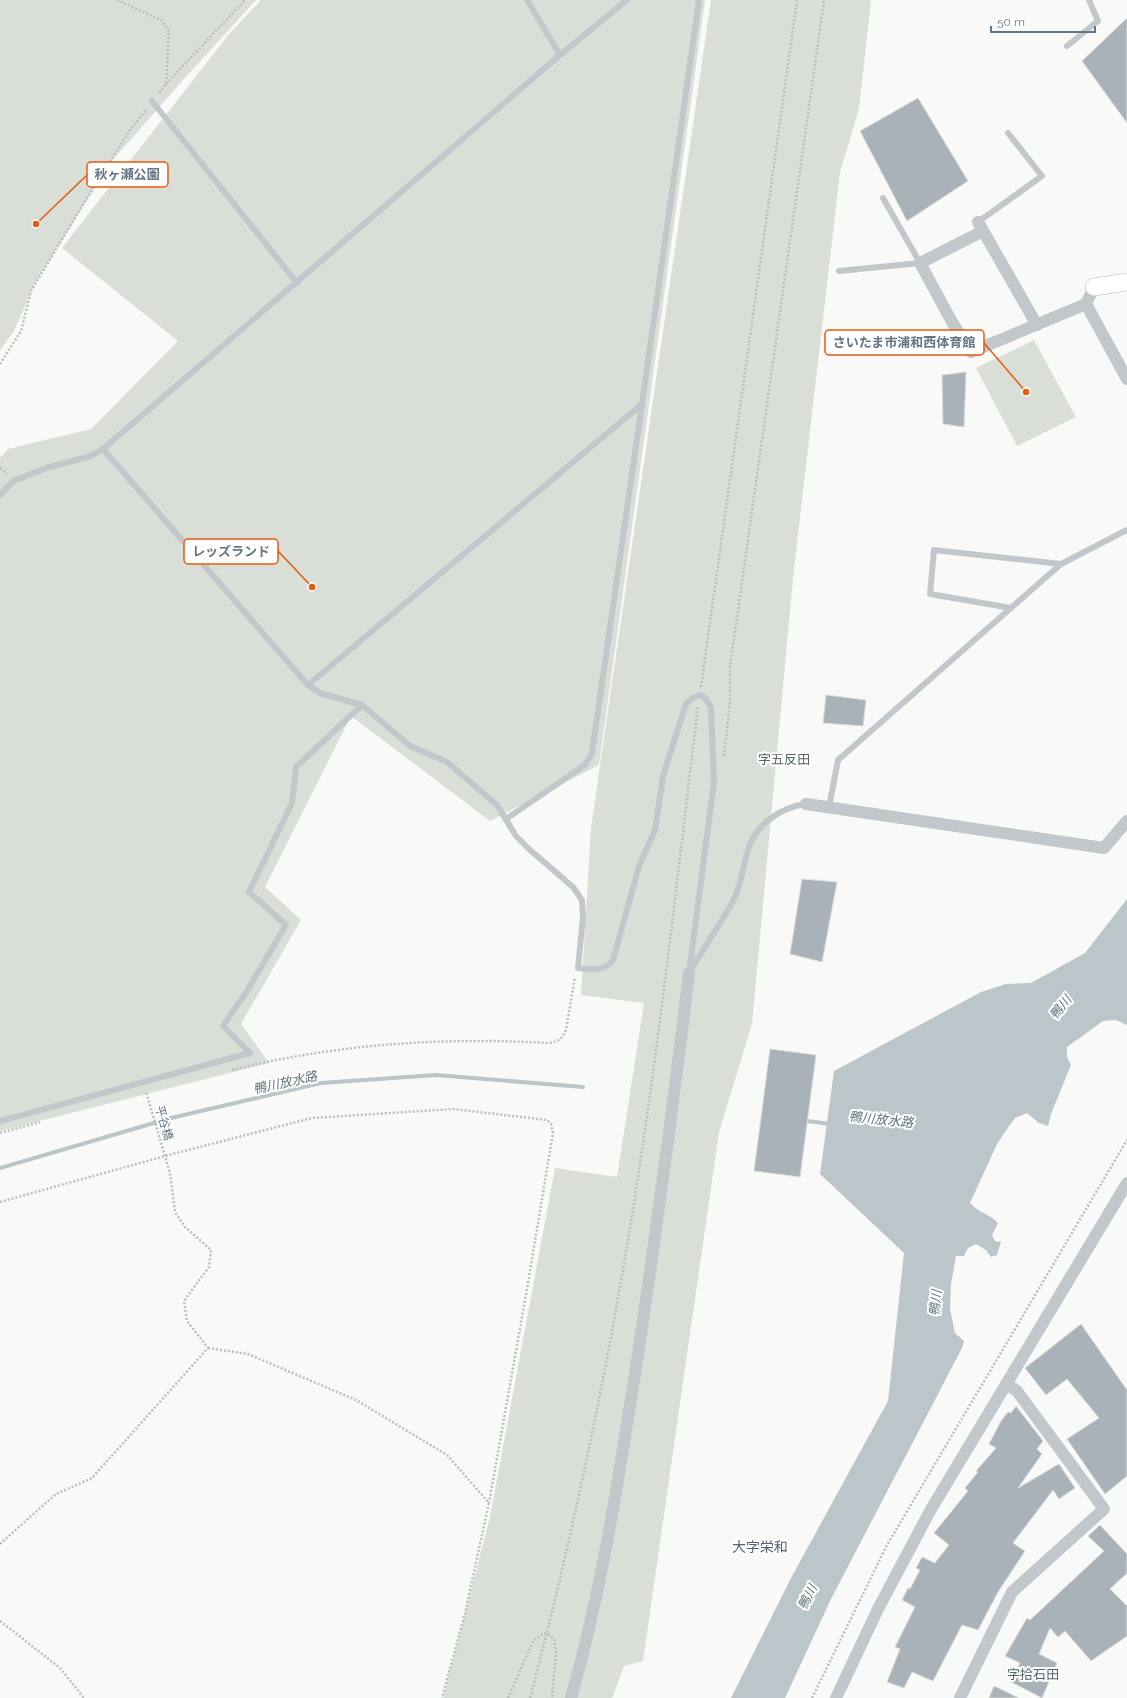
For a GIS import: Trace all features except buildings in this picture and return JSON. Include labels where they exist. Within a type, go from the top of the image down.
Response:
[{"type":"street","points":[[1037,325],[980,226],[920,263],[952,322],[971,352],[1037,325],[1086,304],[1094,287],[1127,282]]},
{"type":"street","points":[[1086,304],[1127,379]]},
{"type":"street","points":[[806,804],[1104,848],[1127,821]]},
{"type":"street","points":[[571,1698],[590,1626],[609,1536],[650,1269],[673,1107],[689,973]]},
{"type":"street","points":[[836,1698],[878,1609],[930,1511],[1127,1183]]},
{"type":"street","points":[[960,1698],[1012,1592],[1104,1509],[1017,1391],[1007,1384]]},
{"type":"lane","points":[[527,0],[560,55]]},
{"type":"lane","points":[[0,495],[13,481],[49,467],[88,457],[103,448],[297,283],[560,55],[627,0]]},
{"type":"lane","points":[[506,819],[585,765],[592,753],[699,0]]},
{"type":"lane","points":[[1067,46],[1098,21],[1089,0]]},
{"type":"lane","points":[[152,101],[297,283]]},
{"type":"lane","points":[[980,226],[1042,176],[1008,133]]},
{"type":"lane","points":[[839,271],[920,263],[883,198]]},
{"type":"lane","points":[[308,686],[642,404]]},
{"type":"lane","points":[[103,448],[308,686],[320,693],[362,705],[410,746],[448,762],[497,805],[516,836],[530,850],[573,887],[582,900],[583,917],[578,968],[600,969],[609,966],[614,960],[639,866],[655,830],[663,776],[686,704],[692,698],[700,695],[708,700],[710,708],[714,782],[689,973]]},
{"type":"lane","points":[[829,807],[838,760],[1062,564],[1127,530]]},
{"type":"lane","points":[[1011,608],[930,594],[934,550],[1062,564]]},
{"type":"lane","points":[[0,1121],[250,1054],[223,1026],[247,991],[286,925],[249,892],[292,803],[296,768],[362,705]]},
{"type":"lane","points":[[689,973],[733,902],[739,888],[752,839],[770,819],[782,811],[794,806],[806,804]]},
{"type":"path","points":[[117,0],[161,20],[169,31],[166,84]]},
{"type":"path","points":[[0,364],[21,331],[31,291],[130,130],[166,84],[246,0]]},
{"type":"path","points":[[530,1698],[568,1545],[588,1450],[630,1226],[650,1094],[700,695],[797,0]]},
{"type":"path","points":[[714,782],[723,763],[730,703],[730,667],[824,0]]},
{"type":"path","points":[[225,1071],[275,1059],[385,1044],[491,1040],[548,1043],[555,1042],[563,1036],[566,1030],[573,984],[578,968]]},
{"type":"path","points":[[139,1094],[153,1090]]},
{"type":"path","name":"平谷橋","points":[[146,1092],[170,1173],[175,1212],[185,1227],[211,1250],[209,1267],[184,1301],[187,1321],[208,1348]]},
{"type":"path","points":[[0,1202],[164,1154],[312,1118],[453,1109],[547,1120],[551,1124],[553,1133],[526,1297],[489,1503],[465,1613],[442,1698]]},
{"type":"path","points":[[0,1133],[46,1120]]},
{"type":"path","points":[[812,1698],[887,1544],[1127,1140]]},
{"type":"path","points":[[0,1544],[56,1494],[92,1478],[208,1348],[248,1354],[356,1400],[448,1455],[489,1503]]},
{"type":"path","points":[[0,1621],[60,1668],[84,1698]]},
{"type":"path","points":[[508,1698],[533,1641],[542,1634],[547,1633]]},
{"type":"path","points":[[547,1633],[554,1639],[556,1652],[552,1698]]},
{"type":"shaded area","points":[[0,0],[256,0],[111,162],[34,285],[14,331],[0,350]]},
{"type":"shaded area","points":[[261,0],[705,0],[599,765],[490,821],[351,716],[265,887],[301,920],[241,1024],[269,1063],[0,1131],[0,458],[8,449],[91,429],[178,341],[62,248],[229,34]]},
{"type":"shaded area","points":[[711,0],[871,0],[859,109],[840,172],[793,578],[752,1024],[719,1132],[643,1661],[624,1666],[612,1698],[443,1698],[490,1517],[555,1168],[617,1177],[644,1003],[581,995],[591,828]]},
{"type":"shaded area","points":[[1034,340],[1076,417],[1017,446],[976,368]]},
{"type":"water","name":"鴨川","points":[[1127,899],[1127,1025],[1116,1020],[1103,1021],[1067,1047],[1067,1057],[1071,1065],[1051,1114],[1048,1126],[1039,1123],[1027,1113],[1015,1118],[997,1144],[970,1203],[998,1223],[992,1235],[995,1241],[1001,1242],[997,1255],[991,1257],[986,1250],[976,1244],[968,1248],[964,1256],[956,1256],[951,1284],[950,1309],[955,1333],[964,1341],[962,1348],[831,1599],[785,1698],[731,1698],[791,1578],[888,1401],[904,1253],[820,1174],[834,1071],[981,992],[1006,984],[1031,983],[1085,953]]},
{"type":"waterway","name":"鴨川放水路","points":[[0,1168],[171,1118],[321,1083],[436,1075],[583,1087]]},
{"type":"waterway","name":"鴨川放水路","points":[[807,1121],[831,1124]]},
{"type":"place","name":"秋ヶ瀬公園","points":[[36,224]]},
{"type":"place","name":"さいたま市浦和西体育館","points":[[1026,392]]},
{"type":"place","name":"レッズランド","points":[[312,587]]},
{"type":"district","name":"字五反田","points":[[784,759]]},
{"type":"district","name":"大字栄和","points":[[760,1547]]},
{"type":"district","name":"字拾石田","points":[[1033,1674]]}]
